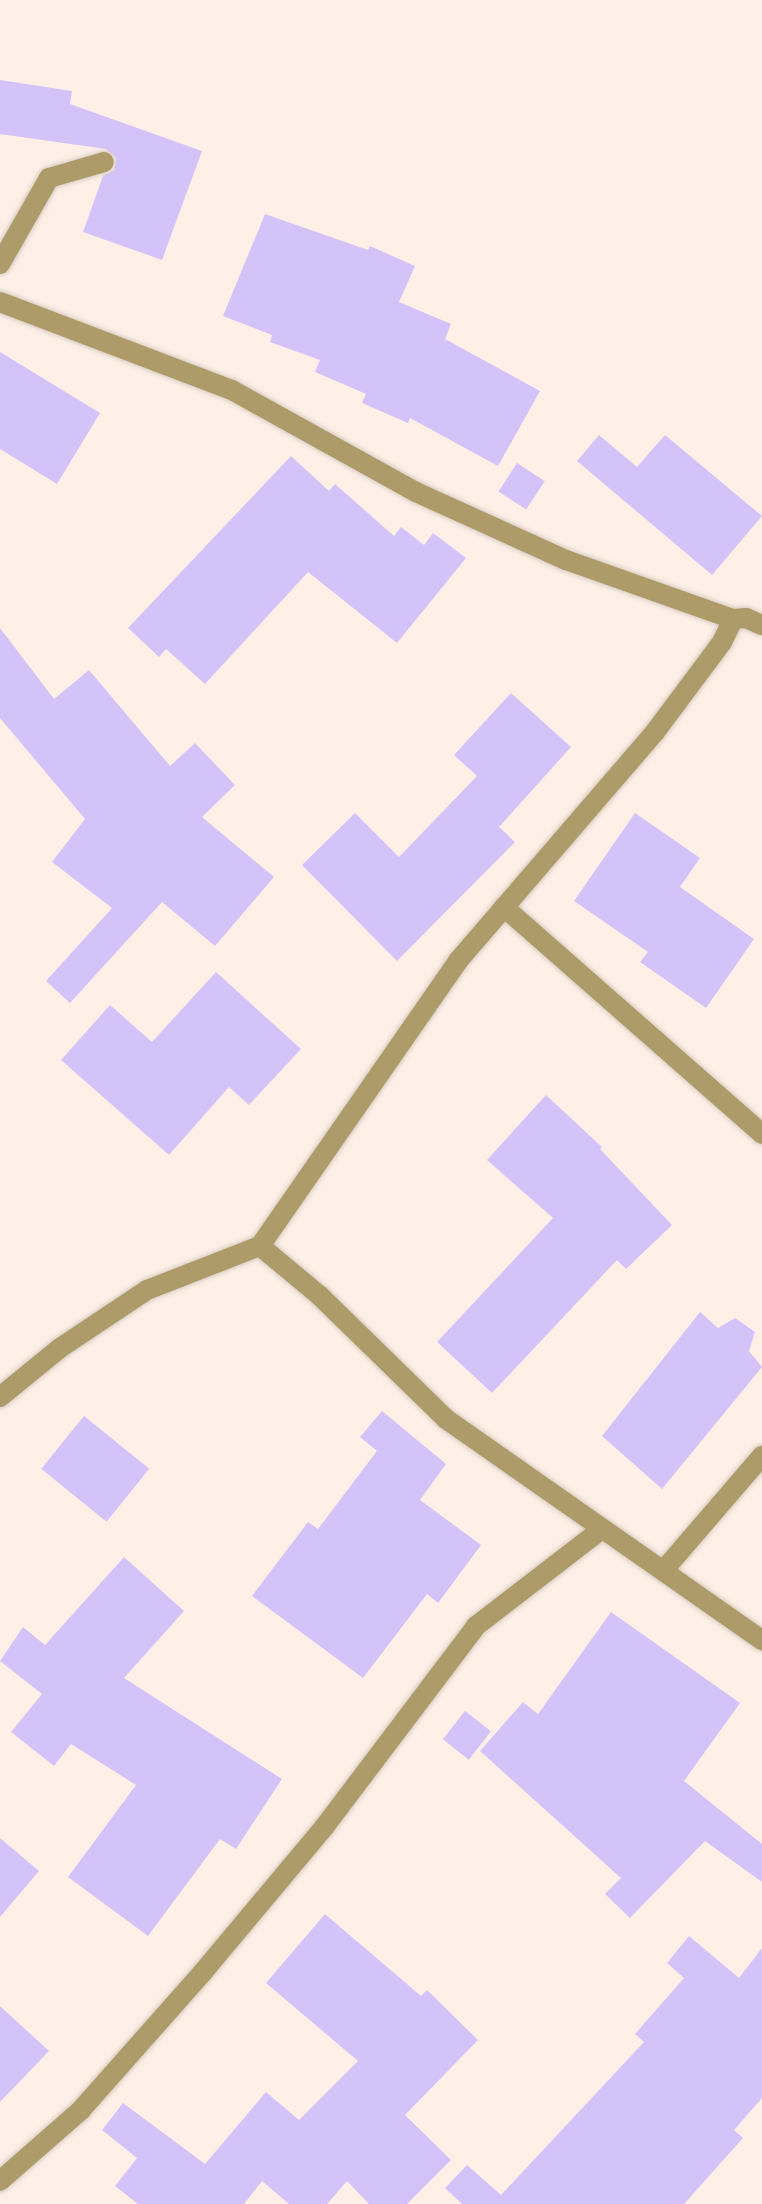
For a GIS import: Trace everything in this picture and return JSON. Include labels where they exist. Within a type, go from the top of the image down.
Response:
[{"type":"street","points":[[0,264],[49,178],[104,162]]},
{"type":"street","points":[[0,302],[232,390],[416,492],[566,560],[733,619],[746,618],[762,625]]},
{"type":"street","points":[[0,1397],[60,1348],[147,1290],[260,1246],[458,961],[655,732],[722,642],[733,619]]},
{"type":"street","points":[[504,907],[762,1134]]},
{"type":"street","points":[[260,1246],[320,1296],[446,1419],[762,1640]]},
{"type":"street","points":[[663,1571],[762,1456]]},
{"type":"street","points":[[0,2181],[81,2110],[203,1972],[325,1826],[476,1626],[602,1529]]},
{"type":"building","points":[[0,80],[72,91],[70,104],[202,151],[162,260],[83,232],[103,176],[114,170],[116,158],[106,149],[0,134]]},
{"type":"building","points":[[265,214],[368,250],[370,246],[415,266],[399,302],[451,324],[445,339],[540,391],[498,466],[410,418],[408,423],[362,403],[366,394],[315,372],[320,360],[270,342],[272,335],[223,316]]},
{"type":"building","points":[[0,352],[100,413],[57,484],[0,449]]},
{"type":"building","points":[[599,435],[637,467],[665,435],[762,516],[712,575],[577,461]]},
{"type":"building","points":[[291,456],[329,491],[335,484],[394,536],[401,527],[424,545],[433,533],[466,558],[397,643],[308,572],[205,684],[166,649],[159,657],[128,628]]},
{"type":"building","points":[[517,463],[545,481],[526,509],[498,492]]},
{"type":"building","points":[[0,628],[54,699],[89,670],[170,766],[195,743],[235,785],[202,817],[274,877],[215,946],[162,902],[70,1003],[46,981],[112,908],[52,862],[85,819],[0,718]]},
{"type":"building","points":[[511,693],[571,747],[499,827],[515,842],[397,961],[302,865],[355,813],[399,857],[477,776],[454,755]]},
{"type":"building","points":[[635,813],[700,858],[680,887],[754,939],[706,1008],[640,962],[648,952],[574,901]]},
{"type":"building","points":[[216,972],[301,1049],[249,1105],[229,1087],[169,1155],[61,1060],[110,1005],[152,1042]]},
{"type":"building","points":[[546,1095],[602,1147],[600,1149],[672,1225],[626,1269],[617,1260],[492,1393],[437,1342],[553,1218],[487,1160]]},
{"type":"building","points":[[700,1312],[718,1328],[735,1318],[755,1332],[749,1351],[762,1367],[662,1489],[602,1436]]},
{"type":"building","points":[[382,1411],[446,1464],[420,1500],[481,1545],[438,1603],[427,1594],[363,1678],[252,1596],[308,1522],[318,1529],[377,1451],[360,1437]]},
{"type":"building","points":[[84,1416],[149,1469],[106,1522],[41,1469]]},
{"type":"building","points":[[124,1557],[184,1611],[124,1678],[282,1779],[236,1849],[220,1839],[148,1936],[68,1877],[136,1785],[71,1744],[54,1766],[11,1732],[42,1694],[0,1661],[23,1627],[45,1645]]},
{"type":"building","points":[[611,1612],[740,1703],[684,1781],[762,1844],[762,1882],[705,1841],[630,1918],[605,1894],[621,1878],[480,1751],[523,1702],[538,1714]]},
{"type":"building","points":[[465,1711],[491,1731],[469,1760],[443,1739]]},
{"type":"building","points":[[0,1838],[39,1871],[0,1917]]},
{"type":"building","points":[[325,1914],[421,1996],[427,1990],[478,2040],[405,2115],[451,2160],[407,2204],[369,2204],[347,2181],[327,2204],[289,2204],[262,2181],[244,2204],[138,2204],[115,2186],[137,2158],[102,2130],[123,2103],[205,2164],[266,2092],[299,2120],[358,2061],[266,1983]]},
{"type":"building","points":[[689,1936],[739,1978],[762,1948],[762,2098],[734,2130],[743,2138],[684,2204],[462,2204],[445,2188],[467,2165],[501,2195],[644,2042],[635,2034],[684,1978],[667,1963]]},
{"type":"building","points":[[0,2006],[49,2051],[0,2102]]}]
